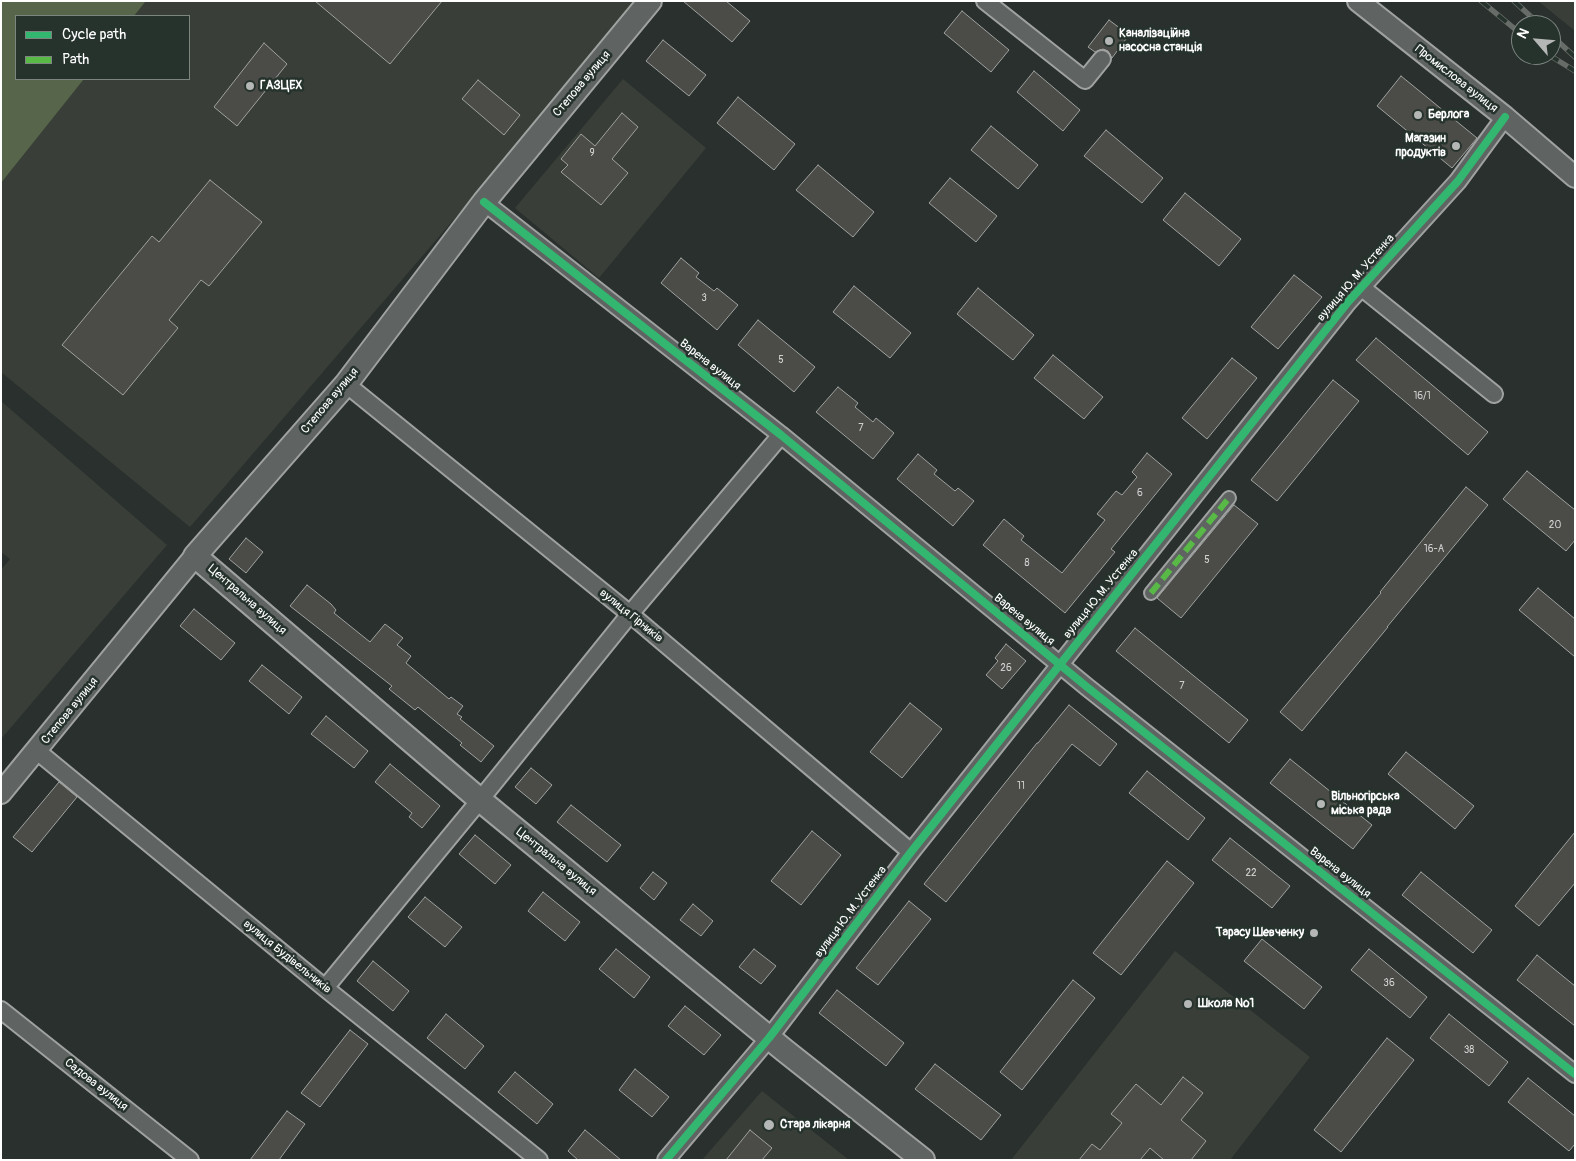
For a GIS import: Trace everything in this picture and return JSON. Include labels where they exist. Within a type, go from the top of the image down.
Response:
[{"type":"main road","name":"Степова вулиця","points":[[195,556],[346,384],[484,202],[650,1]]},
{"type":"main road","name":"Центральна вулиця","points":[[195,556],[480,800],[769,1038],[923,1160]]},
{"type":"street","points":[[985,1],[1085,80],[1102,59]]},
{"type":"street","name":"Промислова вулиця","points":[[1358,1],[1504,117],[1575,177]]},
{"type":"street","name":"вулиця Ю. М. Устенка","points":[[666,1160],[769,1038],[911,852],[1361,287],[1458,181],[1504,117]]},
{"type":"street","name":"Варена вулиця","points":[[484,202],[781,435],[1060,664],[1575,1074]]},
{"type":"street","points":[[1361,287],[1494,394]]},
{"type":"street","name":"вулиця Гірників","points":[[346,384],[630,614],[911,852]]},
{"type":"street","points":[[325,988],[630,614],[781,435]]},
{"type":"street","points":[[1151,593],[1229,498]]},
{"type":"street","name":"Степова вулиця","points":[[1,793],[195,556]]},
{"type":"street","name":"вулиця Будівельників","points":[[37,751],[325,988],[539,1160]]},
{"type":"street","name":"Садова вулиця","points":[[1,1010],[180,1156]]},
{"type":"shaded area","points":[[146,1],[637,1],[485,183],[190,527],[1,372],[1,183],[83,80],[190,80],[190,15],[135,15]]},
{"type":"shaded area","points":[[1538,1],[1575,1],[1575,31],[1561,20],[1561,15],[1555,15]]},
{"type":"shaded area","points":[[623,79],[706,148],[599,278],[515,208]]},
{"type":"shaded area","points":[[1,401],[167,545],[1,739],[1,570],[10,559],[1,552]]},
{"type":"shaded area","name":"Школа №1","points":[[1175,951],[1310,1057],[1230,1160],[1011,1160]]},
{"type":"shaded area","name":"Стара лікарня","points":[[762,1091],[849,1160],[702,1160]]},
{"type":"green space","points":[[1,1],[146,1],[135,15],[15,15],[15,80],[83,80],[1,183]]},
{"type":"building","points":[[315,1],[442,1],[390,64]]},
{"type":"building","points":[[683,1],[726,1],[750,21],[732,42]]},
{"type":"building","points":[[962,11],[1009,50],[991,72],[944,33]]},
{"type":"building","name":"Каналізаційна насосна станція","points":[[1109,20],[1129,35],[1112,58],[1108,51],[1103,49],[1095,52],[1088,47]]},
{"type":"building","points":[[663,40],[706,75],[689,96],[646,61]]},
{"type":"building","name":"ГАЗЦЕХ","points":[[264,43],[287,64],[237,126],[214,107]]},
{"type":"building","points":[[1034,71],[1080,110],[1063,131],[1017,92]]},
{"type":"building","name":"Берлога","points":[[1401,76],[1477,138],[1452,168],[1377,106]]},
{"type":"building","points":[[478,80],[520,115],[504,135],[462,99]]},
{"type":"building","points":[[738,97],[795,144],[774,170],[717,123]]},
{"type":"building","points":[[622,113],[638,127],[612,159],[628,173],[601,205],[561,172],[568,165],[561,159],[581,134],[595,146]]},
{"type":"building","points":[[991,126],[1038,165],[1018,189],[971,150]]},
{"type":"building","points":[[1106,130],[1163,178],[1142,203],[1084,156]]},
{"type":"building","points":[[818,165],[874,212],[853,237],[796,190]]},
{"type":"building","points":[[950,178],[997,216],[976,242],[929,203]]},
{"type":"building","points":[[210,180],[262,222],[209,286],[201,280],[169,320],[178,328],[123,395],[62,345],[152,236],[159,242]]},
{"type":"building","points":[[1185,193],[1241,239],[1219,266],[1163,220]]},
{"type":"building","points":[[681,258],[699,273],[696,277],[714,291],[717,288],[738,305],[717,330],[661,283]]},
{"type":"building","points":[[1294,275],[1322,297],[1278,349],[1251,327]]},
{"type":"building","points":[[854,286],[911,333],[890,358],[833,312]]},
{"type":"building","points":[[978,288],[1034,335],[1013,360],[957,314]]},
{"type":"building","points":[[758,320],[815,367],[794,392],[738,345]]},
{"type":"building","points":[[1376,338],[1488,432],[1468,455],[1356,360]]},
{"type":"building","points":[[1053,355],[1103,397],[1084,419],[1034,378]]},
{"type":"building","points":[[1232,358],[1257,378],[1207,439],[1182,418]]},
{"type":"building","points":[[1333,380],[1359,401],[1277,501],[1251,480]]},
{"type":"building","points":[[838,387],[858,403],[855,407],[873,422],[876,418],[894,433],[873,459],[816,412]]},
{"type":"building","points":[[1147,453],[1172,474],[1111,549],[1115,552],[1065,613],[983,545],[1004,519],[1024,536],[1021,540],[1062,573],[1105,520],[1097,514],[1116,491],[1122,495],[1137,477],[1132,472]]},
{"type":"building","points":[[918,454],[937,470],[934,474],[955,491],[958,488],[974,501],[953,526],[897,479]]},
{"type":"building","points":[[1527,471],[1575,510],[1575,540],[1566,551],[1503,499]]},
{"type":"building","points":[[1466,487],[1488,505],[1302,731],[1280,712],[1381,593]]},
{"type":"building","points":[[1234,505],[1258,524],[1181,618],[1157,598]]},
{"type":"building","points":[[246,538],[263,552],[246,573],[229,559]]},
{"type":"building","points":[[307,585],[331,604],[336,610],[334,613],[370,642],[385,624],[403,638],[397,645],[411,656],[406,663],[449,699],[451,697],[463,706],[457,714],[462,717],[460,719],[494,746],[481,762],[460,745],[462,743],[418,707],[415,710],[389,689],[392,686],[290,606]]},
{"type":"building","points":[[1538,588],[1575,619],[1575,657],[1519,610]]},
{"type":"building","points":[[194,609],[235,643],[221,660],[180,626]]},
{"type":"building","points":[[1135,628],[1248,720],[1229,743],[1116,651]]},
{"type":"building","points":[[1006,644],[1026,661],[1002,689],[986,675],[998,661],[995,658]]},
{"type":"building","points":[[262,665],[302,697],[289,714],[249,681]]},
{"type":"building","points":[[910,703],[942,729],[902,778],[870,752]]},
{"type":"building","points":[[1069,705],[1117,744],[1100,766],[1072,744],[946,902],[924,884]]},
{"type":"building","points":[[326,716],[368,751],[354,768],[311,734]]},
{"type":"building","points":[[1406,752],[1474,806],[1455,829],[1388,774]]},
{"type":"building","name":"Вільногірська міська рада","points":[[1290,759],[1372,825],[1353,849],[1270,783]]},
{"type":"building","points":[[390,764],[440,806],[422,828],[409,817],[412,813],[375,782]]},
{"type":"building","points":[[531,768],[552,785],[536,804],[515,787]]},
{"type":"building","points":[[1147,771],[1205,818],[1188,840],[1129,793]]},
{"type":"building","points":[[59,782],[77,797],[32,852],[13,837]]},
{"type":"building","points":[[571,805],[621,845],[607,862],[557,822]]},
{"type":"building","points":[[812,831],[841,855],[801,905],[771,881]]},
{"type":"building","points":[[1575,832],[1575,883],[1539,926],[1515,906]]},
{"type":"building","points":[[475,835],[511,865],[495,884],[459,854]]},
{"type":"building","points":[[1230,838],[1290,886],[1272,908],[1212,860]]},
{"type":"building","points":[[1167,861],[1194,883],[1121,975],[1093,953]]},
{"type":"building","points":[[653,872],[667,883],[654,900],[640,888]]},
{"type":"building","points":[[1421,872],[1492,930],[1473,953],[1402,895]]},
{"type":"building","points":[[543,892],[580,922],[565,941],[528,911]]},
{"type":"building","points":[[425,897],[462,927],[445,947],[408,917]]},
{"type":"building","points":[[909,901],[931,919],[878,985],[856,968]]},
{"type":"building","points":[[693,904],[713,921],[701,936],[680,920]]},
{"type":"building","points":[[1262,939],[1322,987],[1304,1009],[1244,961]]},
{"type":"building","points":[[616,949],[650,977],[634,998],[599,969]]},
{"type":"building","points":[[754,949],[776,966],[761,984],[739,967]]},
{"type":"building","points":[[1369,949],[1427,997],[1410,1018],[1351,970]]},
{"type":"building","points":[[1537,955],[1575,986],[1575,1026],[1517,980]]},
{"type":"building","points":[[373,961],[409,991],[393,1011],[357,981]]},
{"type":"building","points":[[1073,980],[1095,998],[1022,1090],[1000,1072]]},
{"type":"building","points":[[837,990],[904,1043],[886,1066],[819,1013]]},
{"type":"building","points":[[685,1006],[721,1035],[704,1055],[668,1026]]},
{"type":"building","points":[[446,1014],[484,1046],[465,1069],[427,1038]]},
{"type":"building","points":[[1449,1014],[1508,1062],[1489,1086],[1430,1038]]},
{"type":"building","points":[[350,1030],[368,1044],[320,1107],[301,1093]]},
{"type":"building","points":[[1387,1038],[1414,1060],[1341,1152],[1314,1130]]},
{"type":"building","points":[[935,1064],[1001,1115],[981,1140],[915,1089]]},
{"type":"building","points":[[635,1069],[669,1097],[652,1117],[619,1090]]},
{"type":"building","points":[[515,1072],[553,1104],[537,1124],[498,1092]]},
{"type":"building","points":[[1183,1077],[1203,1093],[1181,1120],[1206,1141],[1191,1160],[1164,1160],[1150,1148],[1140,1160],[1079,1160],[1092,1144],[1100,1150],[1122,1123],[1111,1114],[1136,1084],[1161,1105]]},
{"type":"building","points":[[1528,1078],[1575,1116],[1575,1144],[1569,1151],[1508,1102]]},
{"type":"building","points":[[287,1111],[305,1124],[279,1160],[250,1160]]},
{"type":"building","points":[[585,1130],[621,1160],[578,1160],[568,1151]]},
{"type":"building","points":[[750,1130],[772,1148],[762,1160],[726,1160]]},
{"type":"railway","points":[[1481,1],[1511,26]]},
{"type":"railway","points":[[1514,1],[1529,15]]},
{"type":"railway","points":[[1561,44],[1575,57]]},
{"type":"railway","points":[[1561,62],[1575,71]]},
{"type":"marked path","points":[[1151,593],[1229,498]]},
{"type":"cycle path","points":[[666,1160],[769,1038],[911,852],[1348,302],[1458,181],[1505,117]]},
{"type":"cycle path","points":[[484,202],[781,435],[1087,687],[1575,1074]]},
{"type":"place","name":"Каналізаційна насосна станція","points":[[1109,41]]},
{"type":"place","name":"ГАЗЦЕХ","points":[[250,86]]},
{"type":"place","name":"Берлога","points":[[1418,115]]},
{"type":"place","name":"Магазин продуктів","points":[[1456,146]]},
{"type":"place","name":"Вільногірська міська рада","points":[[1321,804]]},
{"type":"place","name":"Тарасу Шевченку","points":[[1314,933]]},
{"type":"place","name":"Школа №1","points":[[1188,1004]]},
{"type":"place","name":"Стара лікарня","points":[[769,1125]]}]
